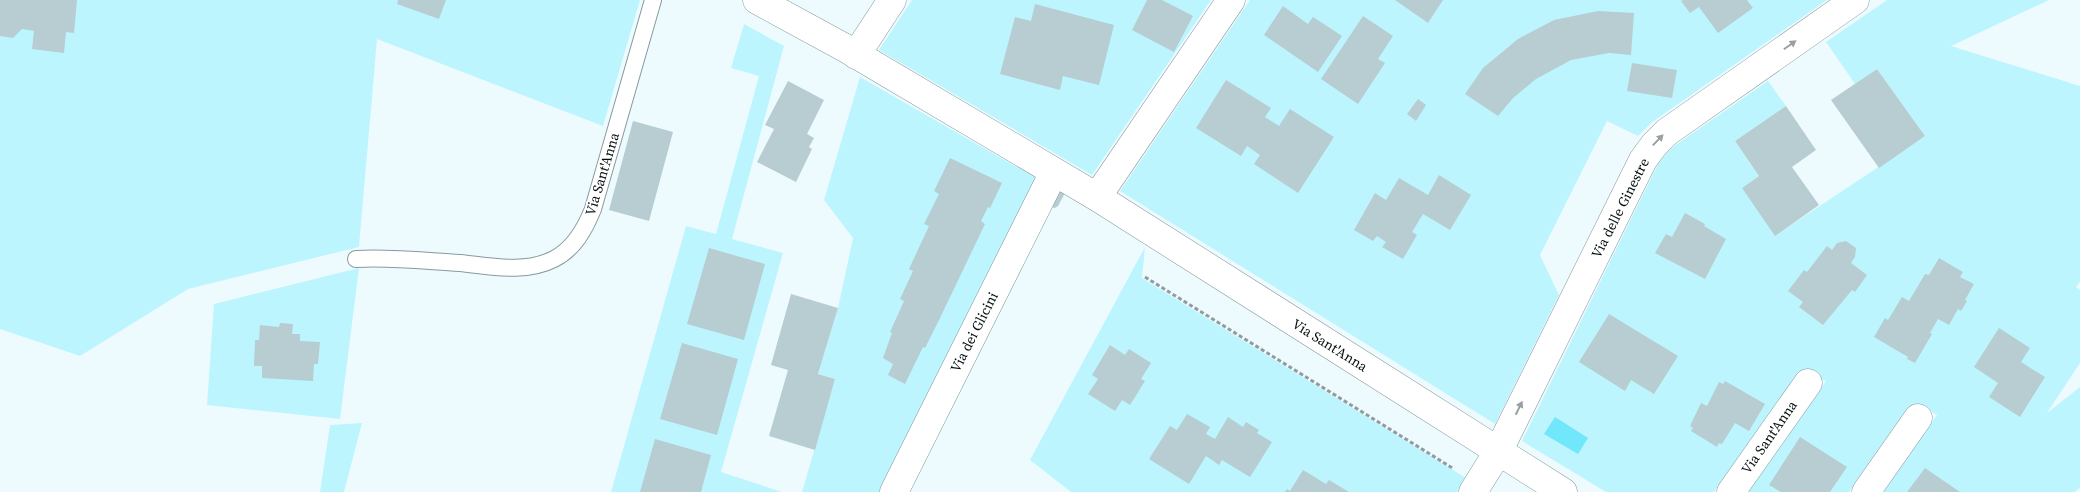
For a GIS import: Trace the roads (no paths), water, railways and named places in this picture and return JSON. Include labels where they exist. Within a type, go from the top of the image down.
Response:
[{"type":"street","name":"Via Sant'Anna","points":[[757,0],[856,55],[1097,197],[1563,492]]},
{"type":"street","points":[[856,55],[892,0]]},
{"type":"street","points":[[1097,197],[1231,0]]},
{"type":"street","name":"Via delle Ginestre","points":[[1467,482],[1498,452],[1635,177],[1654,145],[1666,132],[1855,0]]},
{"type":"street","name":"Via dei Glicini","points":[[894,492],[1054,172]]},
{"type":"street","name":"Via Sant'Anna","points":[[1731,492],[1808,383]]},
{"type":"street","points":[[1866,492],[1918,418]]},
{"type":"lane","name":"Via Sant'Anna","points":[[356,259],[391,258],[522,268],[553,260],[569,249],[581,234],[592,209],[652,0]]},
{"type":"water","points":[[1555,417],[1588,438],[1578,454],[1544,434]]}]
